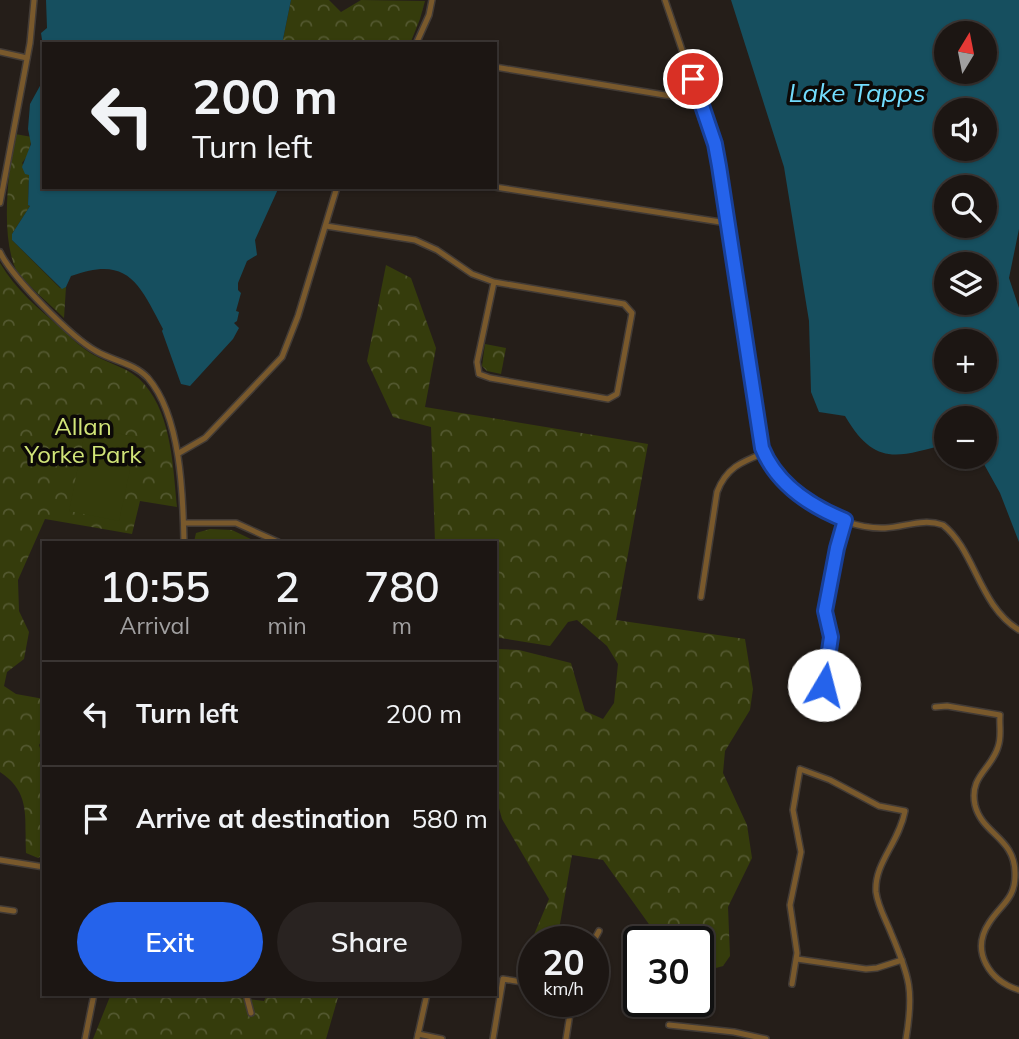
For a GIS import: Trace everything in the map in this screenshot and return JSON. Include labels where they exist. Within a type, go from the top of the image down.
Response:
[{"type":"street","points":[[0,203],[2,174],[27,58],[34,0]]},
{"type":"street","points":[[417,42],[429,15],[432,0]]},
{"type":"street","points":[[665,0],[715,144],[760,440],[772,468],[796,493],[820,509],[845,520],[884,528],[925,522],[943,525],[958,542],[998,612],[1019,630]]},
{"type":"street","points":[[0,52],[27,58]]},
{"type":"street","points":[[497,67],[701,101]]},
{"type":"street","points":[[497,187],[727,223]]},
{"type":"street","points":[[178,453],[205,438],[282,357],[291,338],[336,189]]},
{"type":"street","points":[[326,226],[415,240],[437,250],[472,274],[494,282],[629,306],[632,313],[620,387],[614,396],[608,399],[480,374],[477,362],[494,282]]},
{"type":"street","points":[[0,252],[7,266],[22,284],[86,345],[130,365],[148,379],[165,412],[178,453],[184,541]]},
{"type":"street","points":[[701,597],[720,483],[733,467],[764,453]]},
{"type":"street","points":[[816,696],[824,685],[831,637],[825,611],[845,520]]},
{"type":"street","points":[[184,523],[236,523],[276,541]]},
{"type":"street","points":[[934,707],[947,706],[1000,715],[999,746],[977,780],[974,798],[981,819],[1009,849],[1016,875],[1010,898],[985,929],[982,950],[986,965],[995,978],[1019,990]]},
{"type":"street","points":[[792,984],[797,959],[790,905],[800,862],[793,810],[800,769],[830,779],[879,806],[905,811],[900,831],[880,867],[876,886],[878,904],[909,981],[906,1039]]},
{"type":"street","points":[[0,860],[42,867]]},
{"type":"street","points":[[0,909],[14,911]]},
{"type":"street","points":[[797,959],[866,969],[902,960]]},
{"type":"street","points":[[493,1039],[503,979],[518,981]]},
{"type":"street","points":[[85,1039],[94,996]]},
{"type":"street","points":[[247,996],[251,1013]]},
{"type":"street","points":[[427,996],[418,1037],[442,1039]]},
{"type":"street","points":[[566,1039],[569,1017]]},
{"type":"street","points":[[669,1025],[734,1032],[766,1039]]},
{"type":"green space","points":[[291,0],[329,0],[341,12],[361,0],[425,1],[411,42],[282,42]]},
{"type":"green space","points":[[15,134],[32,137],[28,155],[22,163],[29,174],[30,206],[12,234],[12,240],[60,288],[66,287],[64,318],[17,272],[12,258],[7,205]]},
{"type":"green space","name":"Allan Yorke Park","points":[[0,263],[28,299],[80,345],[93,355],[132,373],[145,385],[161,412],[166,427],[177,507],[140,501],[132,534],[45,519],[18,580],[19,611],[29,632],[24,659],[7,672],[4,686],[16,694],[42,699],[42,740],[39,745],[42,755],[42,856],[38,858],[26,853],[22,798],[10,780],[0,772]]},
{"type":"green space","points":[[386,265],[411,278],[436,348],[425,407],[648,444],[616,620],[745,639],[753,689],[750,710],[725,751],[723,773],[747,825],[752,858],[728,907],[730,956],[723,966],[714,969],[714,926],[650,926],[603,860],[572,855],[560,926],[538,926],[549,899],[502,819],[497,801],[497,650],[519,650],[571,663],[585,711],[603,719],[614,703],[618,664],[607,646],[577,620],[568,622],[550,646],[497,637],[497,541],[435,541],[431,427],[393,417],[367,361]]},
{"type":"green space","points":[[485,344],[506,348],[501,374],[487,371],[482,366]]},
{"type":"green space","points":[[86,427],[137,437],[119,521],[69,511]]},
{"type":"green space","points":[[210,529],[232,530],[255,541],[194,541],[196,533]]},
{"type":"green space","points":[[110,996],[223,996],[264,1001],[266,996],[338,996],[326,1039],[93,1039]]},
{"type":"water","points":[[46,0],[291,0],[282,42],[42,42],[41,33],[47,28]]},
{"type":"water","name":"Lake Tapps","points":[[731,0],[1019,0],[1019,229],[1009,278],[1019,308],[1019,542],[1000,493],[987,469],[997,469],[997,406],[934,406],[934,447],[901,454],[877,451],[856,432],[845,416],[819,412],[811,392],[809,321],[784,167]]},
{"type":"water","points":[[42,77],[42,189],[278,189],[255,240],[257,255],[247,261],[238,283],[241,293],[236,311],[239,312],[237,321],[234,323],[239,328],[233,339],[190,386],[181,384],[163,329],[147,298],[129,277],[119,271],[90,270],[71,276],[66,287],[62,289],[12,240],[12,234],[30,206],[29,175],[25,174],[22,167],[31,144],[28,129],[30,104]]},
{"type":"route","points":[[693,79],[715,144],[762,448],[783,482],[820,509],[845,520],[825,611],[831,637],[824,685]]}]
